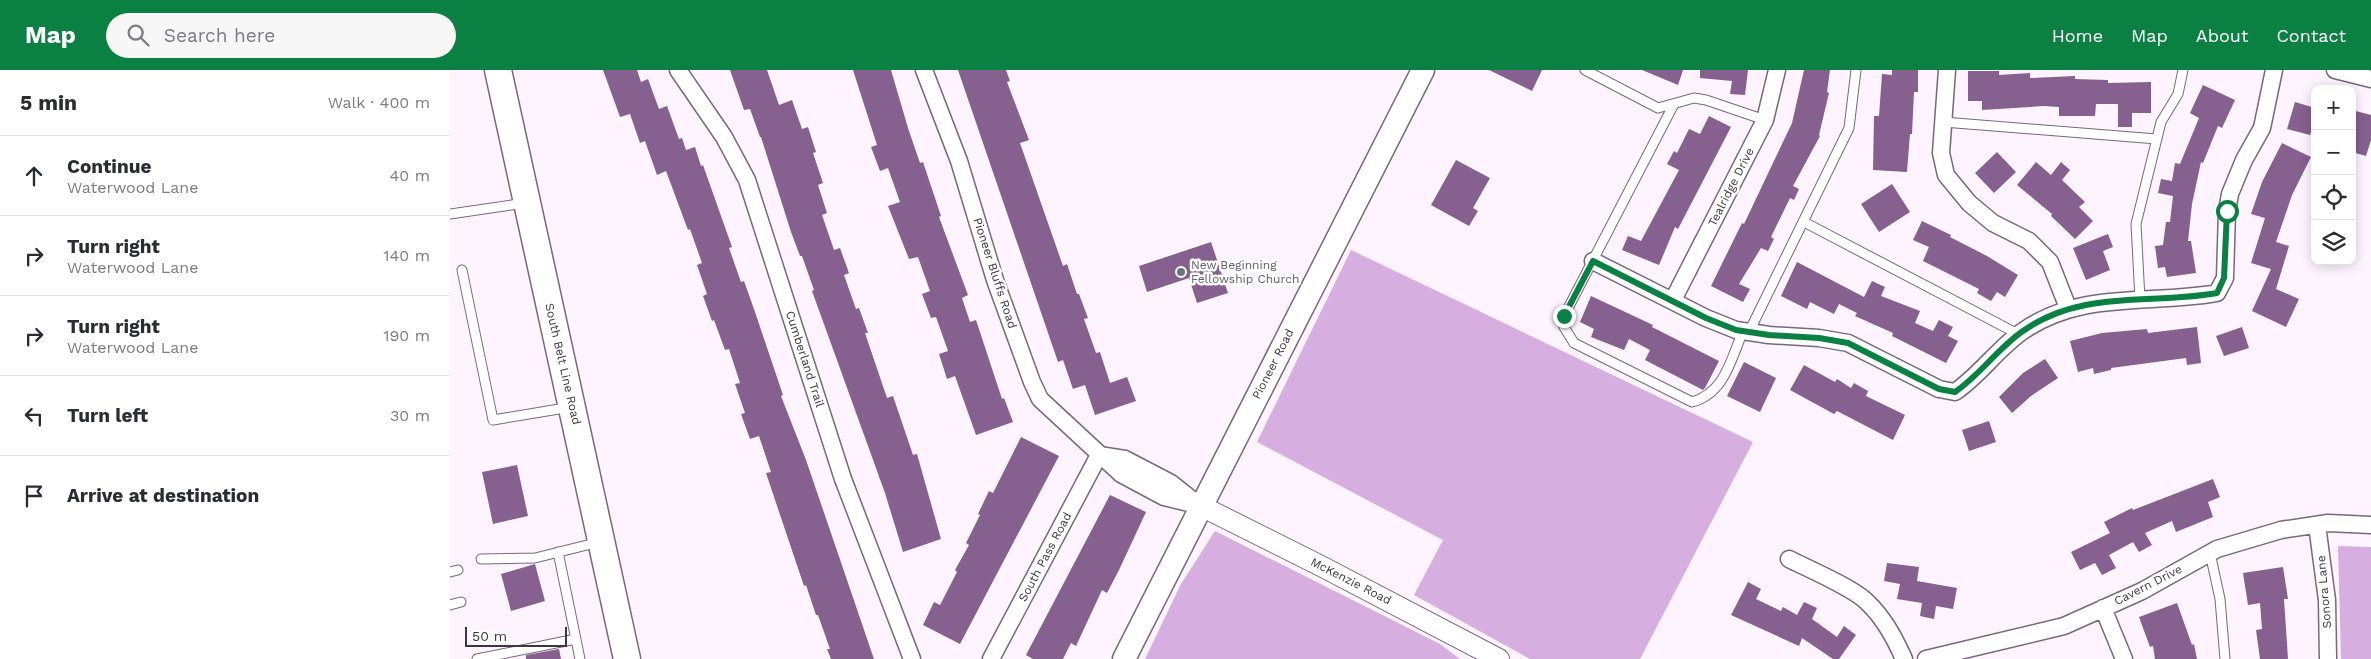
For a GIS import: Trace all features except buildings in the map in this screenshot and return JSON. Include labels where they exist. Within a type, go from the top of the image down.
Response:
[{"type":"main road","name":"South Belt Line Road","points":[[498,70],[628,659]]},
{"type":"main road","name":"Pioneer Road","points":[[1124,659],[1423,70]]},
{"type":"street","name":"Cumberland Trail","points":[[678,70],[724,136],[747,180],[843,479],[912,659]]},
{"type":"street","name":"Pioneer Bluffs Road","points":[[924,70],[959,161],[995,280],[1040,399],[1121,474],[1164,498],[1201,506]]},
{"type":"street","name":"Tealridge Drive","points":[[1673,300],[1765,120],[1777,70]]},
{"type":"street","points":[[1947,70],[1941,153],[1946,175],[1969,203],[1994,223],[2029,241],[2050,262],[2068,308]]},
{"type":"street","points":[[1593,261],[1706,318],[1746,331],[1819,338],[1848,343],[1939,389],[1955,392],[1971,381],[2018,334],[2068,308],[2099,302],[2217,293],[2224,278],[2227,211],[2230,194],[2244,160],[2262,128],[2274,70]]},
{"type":"street","points":[[2335,70],[2371,80]]},
{"type":"street","name":"South Pass Road","points":[[991,659],[1099,455]]},
{"type":"street","name":"McKenzie Road","points":[[1201,506],[1420,616],[1499,659]]},
{"type":"street","name":"Cavern Drive","points":[[1926,659],[2064,626],[2142,591],[2210,553],[2281,530],[2328,523],[2371,526]]},
{"type":"street","name":"Sonora Lane","points":[[2317,525],[2327,600],[2328,659]]},
{"type":"street","points":[[1789,559],[1865,600],[1879,615],[1892,634],[1904,659]]},
{"type":"street","points":[[2104,608],[2124,659]]},
{"type":"lane","points":[[1585,70],[1658,108],[1694,98],[1706,100],[1765,120]]},
{"type":"lane","points":[[1674,104],[1564,316],[1564,326],[1574,342],[1692,402],[1704,399],[1721,384],[1746,331],[1804,222],[1849,128],[1856,70]]},
{"type":"lane","points":[[2140,298],[2136,224],[2161,122],[2178,94],[2183,70]]},
{"type":"lane","points":[[1943,122],[2157,139]]},
{"type":"lane","points":[[450,214],[527,202]]},
{"type":"lane","points":[[1804,222],[2018,334]]},
{"type":"lane","points":[[462,270],[493,420],[573,407]]},
{"type":"lane","points":[[481,559],[534,558],[602,541]]},
{"type":"lane","points":[[558,552],[580,659]]},
{"type":"lane","points":[[2210,553],[2220,599],[2224,659]]},
{"type":"lane","points":[[450,605],[461,602]]},
{"type":"lane","points":[[477,659],[576,639]]},
{"type":"shaded area","points":[[1351,250],[1753,442],[1640,659],[1530,659],[1414,595],[1443,540],[1257,442]]},
{"type":"shaded area","points":[[1215,531],[1440,644],[1460,659],[1145,659],[1181,584]]},
{"type":"shaded area","points":[[2338,546],[2371,547],[2371,659],[2341,659]]},
{"type":"place","name":"New Beginning Fellowship Church","points":[[1181,272]]},
{"type":"route","points":[[1564,316],[1593,261],[1706,318],[1736,330],[1769,335],[1819,338],[1848,343],[1939,389],[1955,392],[1971,381],[1998,352],[2024,330],[2068,308],[2099,302],[2204,296],[2217,293],[2224,278],[2227,211]]}]
